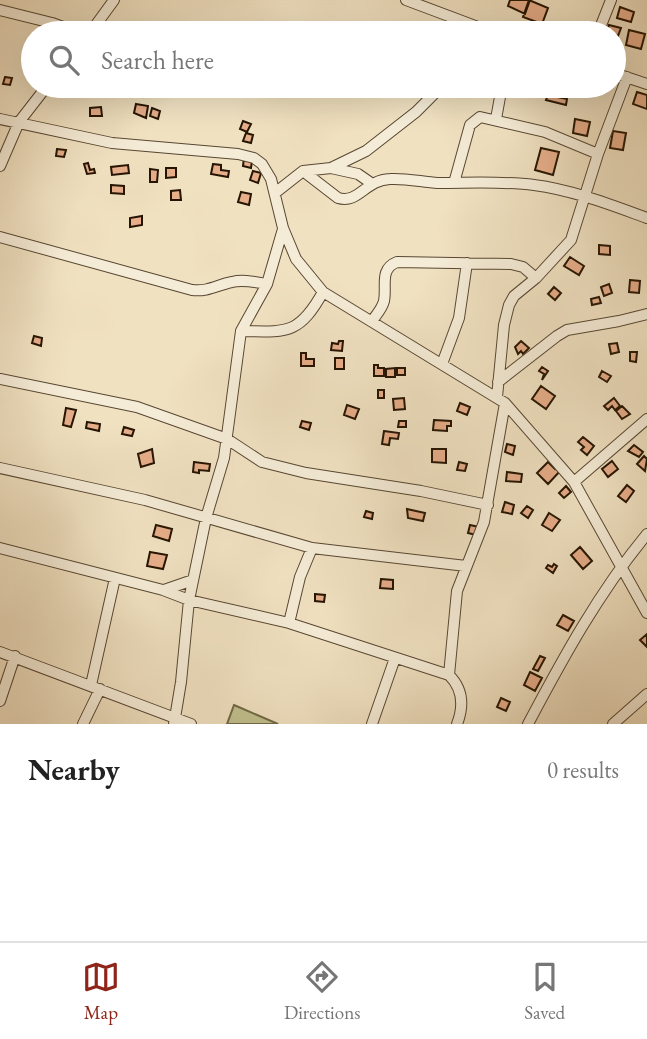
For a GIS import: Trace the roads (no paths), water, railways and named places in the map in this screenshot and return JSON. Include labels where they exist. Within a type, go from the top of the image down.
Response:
[{"type":"street","points":[[99,21],[114,0]]},
{"type":"street","points":[[406,0],[460,21]]},
{"type":"street","points":[[603,21],[611,0]]},
{"type":"street","points":[[0,10],[44,21]]},
{"type":"street","points":[[627,77],[647,84]]},
{"type":"street","points":[[0,166],[19,122],[38,98]]},
{"type":"street","points":[[331,168],[377,143],[430,98]]},
{"type":"street","points":[[496,119],[500,98]]},
{"type":"street","points":[[449,675],[457,591],[478,540],[488,505],[501,400],[498,383],[504,325],[509,305],[514,296],[536,278],[571,240],[619,98]]},
{"type":"street","points":[[454,183],[470,125],[480,117],[545,132],[598,155]]},
{"type":"street","points":[[0,119],[133,147],[238,154],[262,164],[271,179],[283,228],[296,259],[323,292],[501,400],[574,482],[647,613]]},
{"type":"street","points":[[275,193],[303,171],[331,168],[363,176],[370,183]]},
{"type":"street","points":[[303,171],[338,198],[345,200],[356,196],[370,183],[393,178],[454,183],[528,184],[586,197],[647,218]]},
{"type":"street","points":[[174,720],[189,600],[206,518],[227,439],[241,331],[267,284],[283,228]]},
{"type":"street","points":[[0,237],[192,290],[205,291],[242,280],[267,284]]},
{"type":"street","points":[[372,321],[382,307],[384,278],[390,265],[397,262],[518,265],[536,278]]},
{"type":"street","points":[[442,364],[459,318],[467,263]]},
{"type":"street","points":[[241,331],[276,332],[291,329],[311,313],[323,292]]},
{"type":"street","points":[[498,383],[556,336],[568,330],[647,314]]},
{"type":"street","points":[[0,379],[137,407],[227,439],[262,462],[306,473],[421,491],[488,505]]},
{"type":"street","points":[[574,482],[647,419]]},
{"type":"street","points":[[0,468],[145,500],[312,548],[466,566]]},
{"type":"street","points":[[528,724],[562,660],[621,566],[647,534]]},
{"type":"street","points":[[0,548],[163,590],[189,600],[289,624],[449,675],[458,684],[461,697],[457,724]]},
{"type":"street","points":[[289,624],[300,577],[312,548]]},
{"type":"street","points":[[83,724],[95,687],[115,578]]},
{"type":"street","points":[[163,590],[193,580]]},
{"type":"street","points":[[0,652],[174,720],[191,724]]},
{"type":"street","points":[[0,701],[15,656]]},
{"type":"street","points":[[372,724],[395,658]]},
{"type":"street","points":[[613,724],[647,694]]}]
